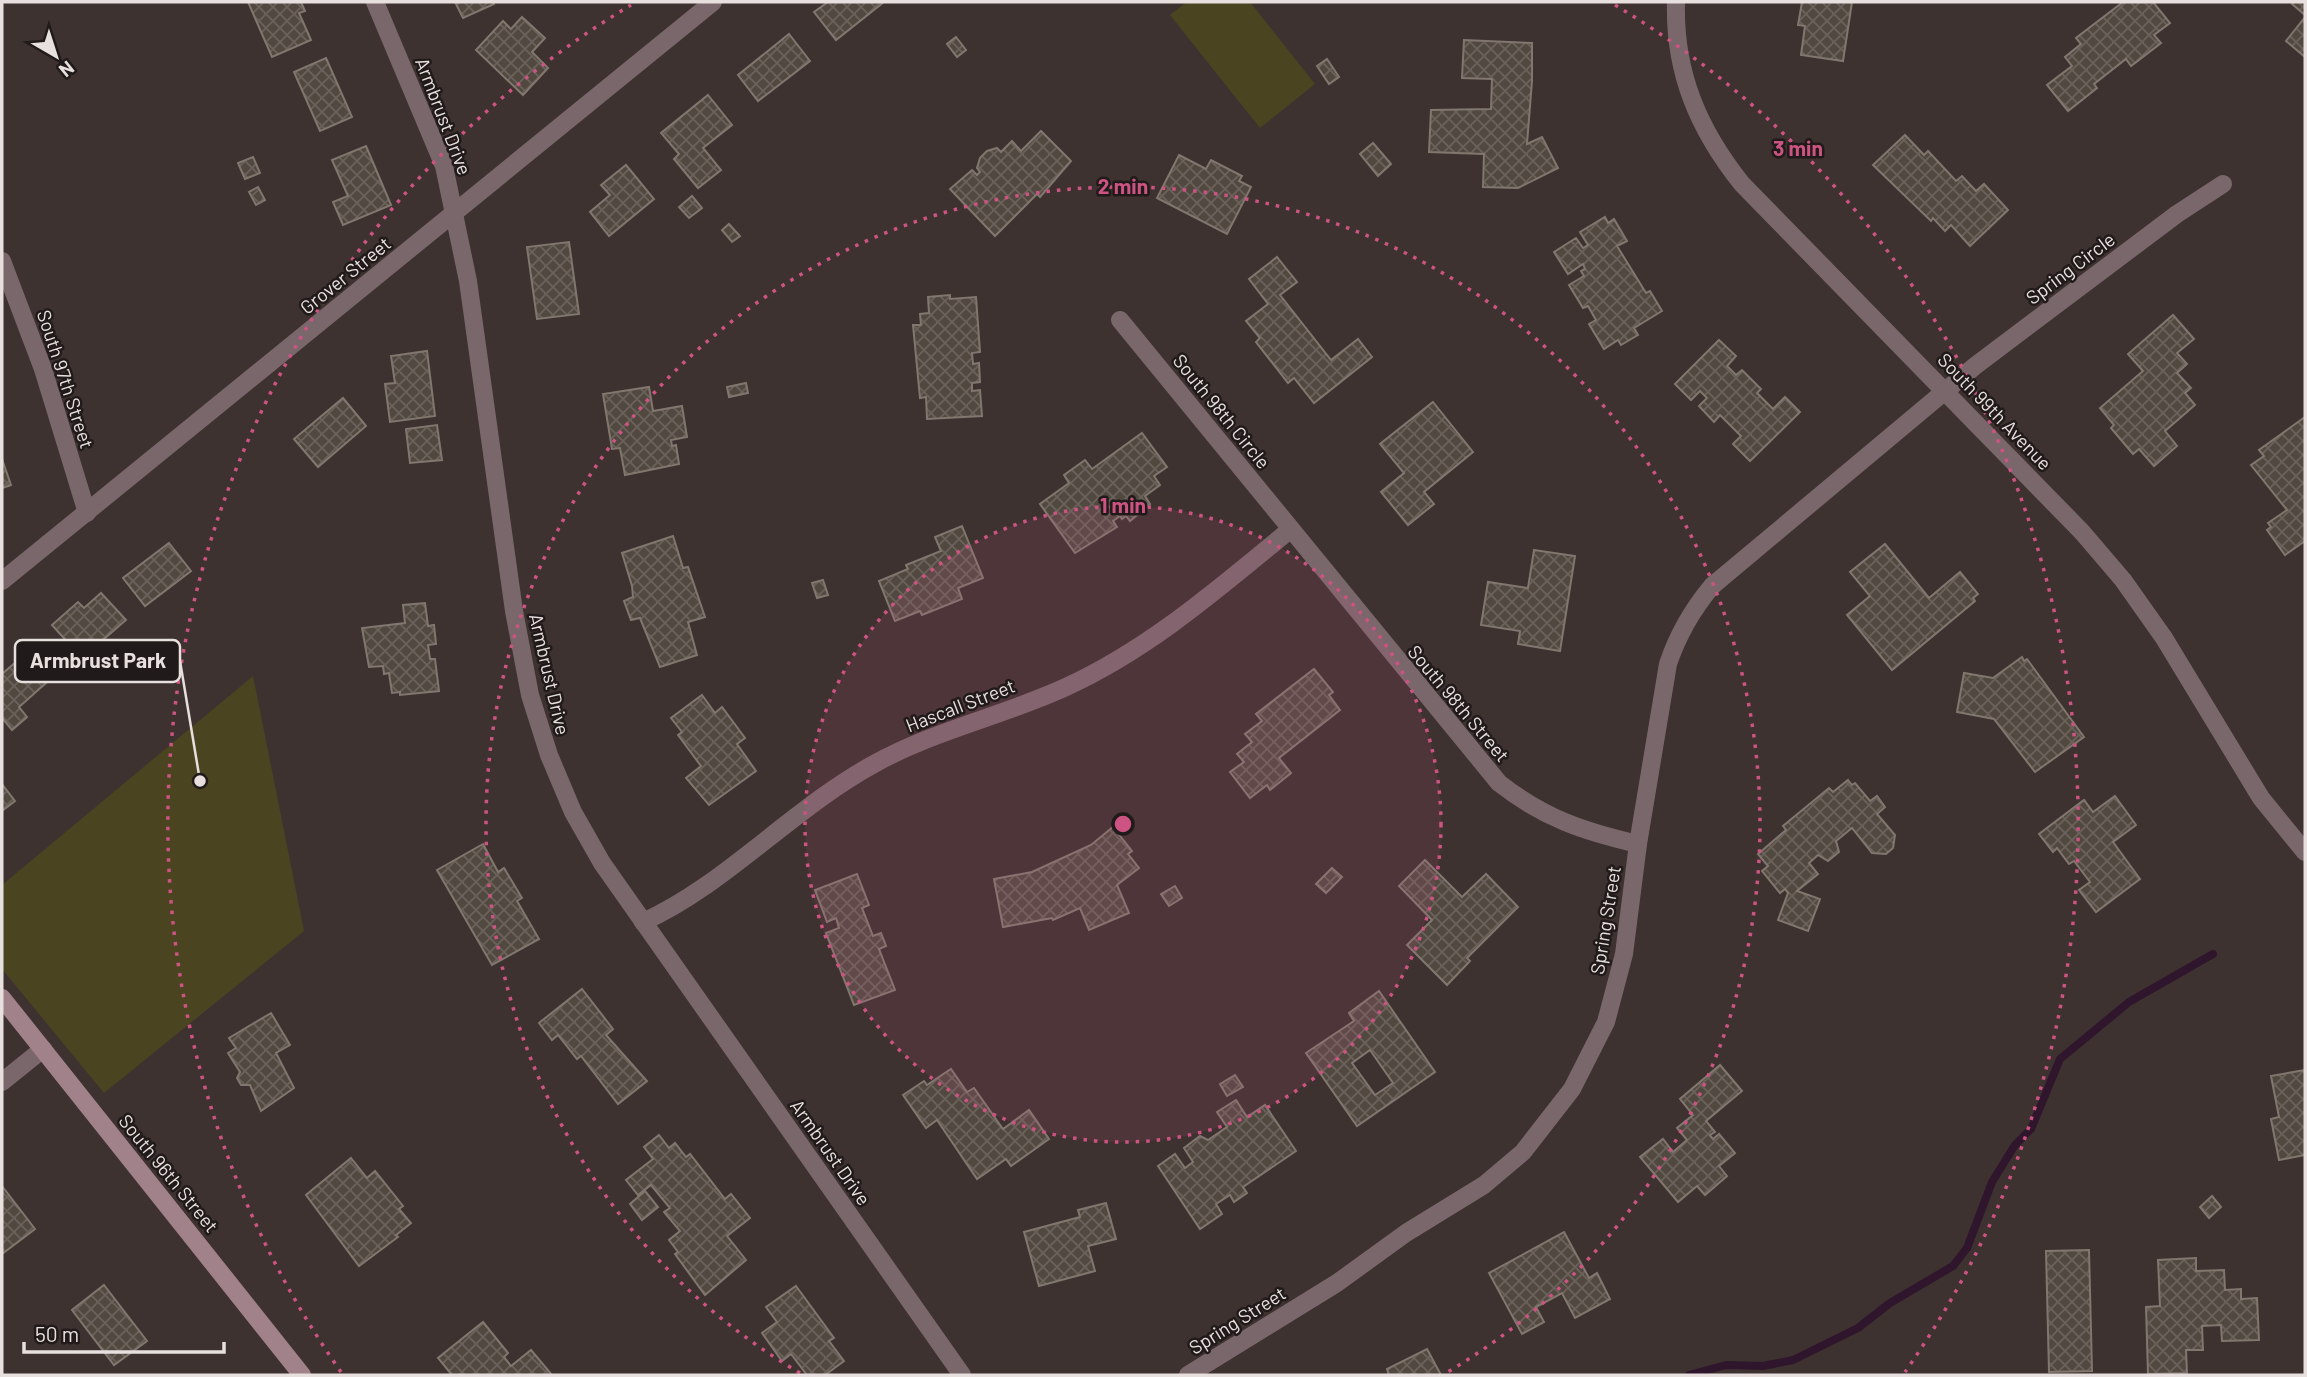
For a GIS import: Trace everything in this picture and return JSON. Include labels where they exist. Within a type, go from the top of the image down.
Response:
[{"type":"street","name":"Armbrust Drive","points":[[375,2],[444,166],[468,281],[514,611],[530,695],[549,755],[573,812],[602,863],[962,1375]]},
{"type":"street","name":"Grover Street","points":[[2,581],[713,2]]},
{"type":"street","name":"South 99th Avenue","points":[[1676,2],[1675,30],[1687,90],[1718,154],[1742,184],[2082,532],[2123,580],[2164,638],[2262,797],[2305,852]]},
{"type":"street","name":"Spring Circle","points":[[1946,391],[2166,222],[2223,184]]},
{"type":"street","name":"South 97th Street","points":[[2,261],[43,369],[87,513]]},
{"type":"street","name":"South 98th Circle","points":[[1120,320],[1291,529]]},
{"type":"street","name":"Spring Street","points":[[1188,1375],[1337,1283],[1406,1233],[1484,1185],[1523,1152],[1551,1121],[1591,1056],[1605,1021],[1624,954],[1638,844],[1668,664],[1677,638],[1693,609],[1731,568],[1946,391]]},
{"type":"street","name":"Hascall Street","points":[[643,922],[681,902],[814,802],[874,764],[934,736],[1064,688],[1128,655],[1171,626],[1291,529]]},
{"type":"street","name":"South 98th Street","points":[[1291,529],[1499,783],[1529,806],[1558,821],[1594,834],[1638,844]]},
{"type":"street","name":"South 96th Street","points":[[2,998],[302,1375]]},
{"type":"street","points":[[2,1082],[43,1049]]},
{"type":"shaded area","points":[[1187,2],[1250,2],[1315,84],[1260,128],[1170,15]]},
{"type":"shaded area","points":[[253,676],[304,931],[104,1093],[2,969],[2,885]]},
{"type":"building","points":[[248,2],[301,2],[305,11],[299,13],[311,40],[272,57]]},
{"type":"building","points":[[455,2],[493,2],[494,4],[463,18]]},
{"type":"building","points":[[828,2],[884,2],[836,40],[814,12]]},
{"type":"building","points":[[1802,2],[1852,2],[1843,61],[1801,55],[1805,26],[1798,25]]},
{"type":"building","points":[[2123,2],[2153,2],[2170,23],[2154,35],[2161,43],[2131,66],[2126,59],[2094,84],[2097,88],[2068,111],[2047,85],[2072,66],[2065,57],[2081,44],[2076,38]]},
{"type":"building","points":[[2305,2],[2305,15],[2292,4]]},
{"type":"building","points":[[522,17],[545,38],[532,52],[548,68],[523,95],[476,50],[503,21],[511,29]]},
{"type":"building","points":[[2305,17],[2305,57],[2286,41]]},
{"type":"building","points":[[789,34],[810,61],[758,101],[738,75]]},
{"type":"building","points":[[956,37],[966,50],[957,57],[947,44]]},
{"type":"building","points":[[1464,40],[1532,43],[1527,144],[1542,137],[1558,168],[1518,188],[1483,187],[1484,154],[1429,152],[1431,110],[1491,109],[1492,79],[1462,78]]},
{"type":"building","points":[[326,58],[352,117],[320,131],[294,72]]},
{"type":"building","points":[[1327,59],[1339,77],[1329,84],[1317,66]]},
{"type":"building","points":[[708,95],[732,125],[703,148],[721,170],[698,188],[674,159],[679,154],[661,133]]},
{"type":"building","points":[[1041,131],[1071,161],[1040,197],[1037,194],[995,236],[950,189],[972,170],[977,175],[980,172],[977,168],[980,158],[987,151],[997,148],[1001,152],[1012,141],[1021,151]]},
{"type":"building","points":[[1905,135],[1924,155],[1928,151],[1956,181],[1962,176],[1976,191],[1984,184],[2008,210],[1970,246],[1951,225],[1945,231],[1933,218],[1931,221],[1873,165]]},
{"type":"building","points":[[1373,143],[1391,164],[1378,176],[1360,154]]},
{"type":"building","points":[[366,146],[391,205],[343,225],[333,202],[348,196],[332,160]]},
{"type":"building","points":[[1179,155],[1206,169],[1211,160],[1242,176],[1239,181],[1251,187],[1227,234],[1157,198]]},
{"type":"building","points":[[253,157],[260,173],[245,179],[238,163]]},
{"type":"building","points":[[626,165],[654,199],[609,236],[590,212],[610,195],[601,185]]},
{"type":"building","points":[[258,187],[265,200],[256,205],[249,192]]},
{"type":"building","points":[[692,196],[702,208],[689,218],[679,207]]},
{"type":"building","points":[[1605,217],[1608,223],[1614,219],[1627,241],[1617,246],[1646,293],[1650,291],[1662,311],[1634,328],[1638,335],[1621,345],[1618,340],[1604,349],[1589,324],[1596,320],[1588,306],[1583,308],[1569,285],[1584,276],[1581,271],[1585,269],[1583,264],[1568,274],[1554,252],[1576,238],[1583,248],[1588,245],[1580,232]]},
{"type":"building","points":[[729,224],[740,236],[732,242],[722,230]]},
{"type":"building","points":[[569,242],[579,314],[537,319],[527,247]]},
{"type":"building","points":[[1277,257],[1297,282],[1280,295],[1331,360],[1358,339],[1372,357],[1314,403],[1294,378],[1288,383],[1256,342],[1260,338],[1246,321],[1268,304],[1249,279]]},
{"type":"building","points":[[950,295],[950,299],[976,297],[980,352],[972,353],[973,364],[979,363],[980,382],[972,383],[972,391],[980,390],[982,416],[927,419],[926,397],[920,398],[913,325],[921,325],[920,314],[929,313],[928,297]]},
{"type":"building","points":[[2173,315],[2194,339],[2177,353],[2187,364],[2177,373],[2191,388],[2185,393],[2195,405],[2165,431],[2177,446],[2154,466],[2139,449],[2133,454],[2111,428],[2114,425],[2100,408],[2143,371],[2128,354]]},
{"type":"building","points":[[1719,340],[1736,356],[1727,366],[1736,375],[1742,370],[1761,389],[1757,393],[1773,409],[1785,397],[1800,412],[1750,461],[1733,444],[1741,436],[1720,415],[1714,422],[1699,406],[1707,398],[1700,391],[1691,400],[1675,384]]},
{"type":"building","points":[[427,351],[435,416],[390,422],[385,384],[395,383],[391,356]]},
{"type":"building","points":[[746,383],[748,393],[729,397],[727,387]]},
{"type":"building","points":[[649,387],[653,411],[682,406],[687,437],[671,440],[672,446],[676,445],[679,464],[625,475],[620,448],[612,449],[603,394]]},
{"type":"building","points":[[343,398],[366,426],[318,467],[294,439]]},
{"type":"building","points":[[1433,402],[1473,452],[1424,492],[1434,504],[1408,525],[1381,492],[1404,473],[1380,444]]},
{"type":"building","points":[[2305,417],[2305,541],[2285,555],[2267,530],[2271,527],[2268,523],[2287,510],[2251,465],[2264,456],[2259,450]]},
{"type":"building","points":[[437,425],[442,460],[410,463],[406,429]]},
{"type":"building","points":[[1142,433],[1167,467],[1154,476],[1160,485],[1145,496],[1150,504],[1130,521],[1126,516],[1122,519],[1120,516],[1113,521],[1117,527],[1075,553],[1040,504],[1069,483],[1064,475],[1085,460],[1092,469]]},
{"type":"building","points":[[2,459],[11,485],[2,488]]},
{"type":"building","points":[[962,526],[983,578],[958,588],[962,599],[922,615],[920,611],[895,621],[879,581],[908,569],[906,565],[941,551],[935,537]]},
{"type":"building","points":[[673,536],[683,568],[688,567],[705,617],[688,622],[697,655],[660,667],[640,618],[631,620],[624,601],[633,597],[622,553]]},
{"type":"building","points":[[169,543],[191,571],[145,606],[123,578]]},
{"type":"building","points":[[1885,544],[1929,598],[1960,572],[1978,594],[1973,598],[1975,601],[1892,670],[1847,615],[1870,596],[1850,572]]},
{"type":"building","points":[[1534,550],[1575,556],[1560,651],[1518,644],[1520,631],[1481,625],[1488,582],[1528,588]]},
{"type":"building","points":[[823,580],[828,595],[817,598],[812,583]]},
{"type":"building","points":[[101,593],[126,620],[82,658],[52,625],[78,602],[84,608]]},
{"type":"building","points":[[425,603],[428,626],[434,625],[436,644],[428,645],[430,659],[435,659],[439,691],[400,695],[400,692],[392,693],[389,673],[384,674],[383,666],[369,667],[362,628],[405,623],[403,605]]},
{"type":"building","points":[[31,649],[54,676],[19,707],[27,717],[12,730],[2,718],[2,674]]},
{"type":"building","points":[[2022,657],[2024,661],[2027,659],[2084,737],[2035,772],[1994,719],[1957,712],[1964,673],[1993,678]]},
{"type":"building","points":[[1314,669],[1333,692],[1329,695],[1340,710],[1279,758],[1291,773],[1270,790],[1267,785],[1250,798],[1230,772],[1244,762],[1237,754],[1252,742],[1245,734],[1262,721],[1256,714]]},
{"type":"building","points":[[702,695],[715,713],[722,707],[745,738],[737,744],[756,771],[709,805],[686,778],[701,766],[678,735],[682,732],[671,718]]},
{"type":"building","points":[[1848,780],[1852,785],[1855,783],[1870,801],[1877,796],[1885,807],[1877,814],[1895,835],[1893,848],[1886,854],[1872,853],[1852,828],[1836,841],[1839,852],[1828,861],[1818,855],[1809,863],[1818,874],[1797,891],[1820,899],[1808,931],[1778,920],[1788,893],[1785,889],[1780,893],[1762,871],[1768,866],[1758,854],[1786,830],[1783,826],[1829,788],[1833,792]]},
{"type":"building","points":[[2,784],[15,801],[2,811]]},
{"type":"building","points":[[2115,796],[2136,825],[2113,842],[2140,879],[2096,912],[2079,890],[2090,882],[2074,861],[2069,864],[2057,848],[2053,852],[2039,834],[2084,800],[2093,812]]},
{"type":"building","points":[[1113,827],[1132,851],[1128,854],[1139,868],[1117,885],[1129,913],[1089,930],[1080,908],[1053,920],[1052,918],[1003,927],[994,879],[1032,872],[1091,845]]},
{"type":"building","points":[[483,844],[498,872],[504,868],[522,898],[517,901],[539,939],[492,965],[437,870]]},
{"type":"building","points":[[1425,860],[1462,897],[1486,874],[1518,907],[1467,958],[1470,961],[1447,985],[1407,945],[1432,920],[1399,886]]},
{"type":"building","points":[[1332,868],[1342,877],[1326,893],[1316,884]]},
{"type":"building","points":[[857,874],[869,905],[862,908],[873,936],[881,933],[886,946],[879,949],[895,990],[854,1005],[826,933],[839,928],[836,918],[827,922],[815,890]]},
{"type":"building","points":[[1175,886],[1182,898],[1169,906],[1161,894]]},
{"type":"building","points":[[582,989],[613,1029],[606,1035],[647,1081],[618,1104],[581,1056],[577,1059],[558,1035],[552,1040],[539,1023]]},
{"type":"building","points":[[1379,991],[1435,1072],[1357,1126],[1306,1053],[1354,1021],[1349,1013]],"holes":[[[1370,1050],[1393,1083],[1375,1095],[1352,1063]]]},
{"type":"building","points":[[271,1013],[290,1045],[276,1053],[294,1088],[261,1111],[250,1085],[241,1085],[237,1078],[240,1072],[228,1053],[236,1048],[229,1038]]},
{"type":"building","points":[[1720,1065],[1742,1091],[1706,1121],[1715,1132],[1710,1135],[1713,1139],[1719,1134],[1735,1153],[1719,1166],[1727,1176],[1705,1195],[1697,1186],[1678,1202],[1640,1157],[1663,1139],[1673,1152],[1687,1140],[1677,1128],[1693,1115],[1680,1099]]},
{"type":"building","points":[[951,1069],[967,1092],[974,1088],[1003,1129],[1029,1110],[1049,1139],[1011,1166],[1006,1159],[977,1179],[937,1120],[926,1128],[903,1095],[924,1081],[927,1085]]},
{"type":"building","points":[[2305,1070],[2305,1155],[2279,1160],[2271,1119],[2279,1117],[2271,1076]]},
{"type":"building","points":[[1235,1075],[1243,1087],[1227,1096],[1220,1084]]},
{"type":"building","points":[[1236,1100],[1247,1117],[1265,1105],[1296,1151],[1243,1187],[1247,1193],[1234,1202],[1230,1195],[1216,1204],[1222,1214],[1200,1229],[1158,1166],[1175,1154],[1185,1168],[1193,1162],[1184,1148],[1200,1136],[1208,1140],[1227,1127],[1217,1112]]},
{"type":"building","points":[[659,1135],[669,1148],[675,1143],[686,1157],[690,1154],[725,1199],[731,1194],[750,1218],[727,1236],[746,1260],[705,1295],[675,1254],[678,1252],[669,1240],[680,1231],[664,1212],[670,1208],[651,1185],[638,1195],[626,1180],[653,1159],[644,1147]]},
{"type":"building","points":[[351,1158],[367,1178],[375,1171],[403,1206],[399,1209],[411,1223],[396,1235],[398,1237],[359,1266],[306,1195]]},
{"type":"building","points":[[2,1186],[35,1229],[2,1254]]},
{"type":"building","points":[[645,1191],[658,1207],[642,1220],[630,1204]]},
{"type":"building","points":[[2212,1196],[2221,1207],[2209,1218],[2200,1207]]},
{"type":"building","points":[[1106,1203],[1116,1239],[1088,1246],[1095,1271],[1039,1286],[1024,1232],[1080,1217],[1078,1210]]},
{"type":"building","points":[[1564,1232],[1589,1278],[1597,1273],[1610,1299],[1575,1318],[1562,1293],[1536,1307],[1544,1322],[1522,1334],[1489,1273]]},
{"type":"building","points":[[2089,1250],[2092,1371],[2049,1372],[2046,1251]]},
{"type":"building","points":[[2196,1258],[2196,1271],[2224,1270],[2225,1290],[2241,1289],[2241,1299],[2257,1298],[2259,1340],[2222,1341],[2221,1325],[2202,1326],[2203,1350],[2186,1350],[2187,1373],[2148,1374],[2146,1307],[2160,1306],[2158,1260]]},
{"type":"building","points":[[104,1285],[147,1341],[114,1365],[72,1310]]},
{"type":"building","points":[[796,1286],[834,1338],[829,1341],[844,1361],[825,1375],[807,1375],[791,1354],[782,1361],[762,1333],[777,1322],[766,1307]]},
{"type":"building","points":[[483,1322],[508,1353],[504,1357],[511,1366],[531,1350],[552,1375],[452,1375],[438,1358]]},
{"type":"building","points":[[1427,1349],[1441,1375],[1389,1375],[1387,1369]]},
{"type":"waterway","points":[[1689,1375],[1726,1365],[1763,1366],[1793,1360],[1858,1328],[1890,1303],[1953,1266],[1967,1248],[1992,1182],[2015,1145],[2031,1129],[2060,1059],[2129,1002],[2213,954]]},
{"type":"place","name":"Armbrust Park","points":[[200,781]]}]
